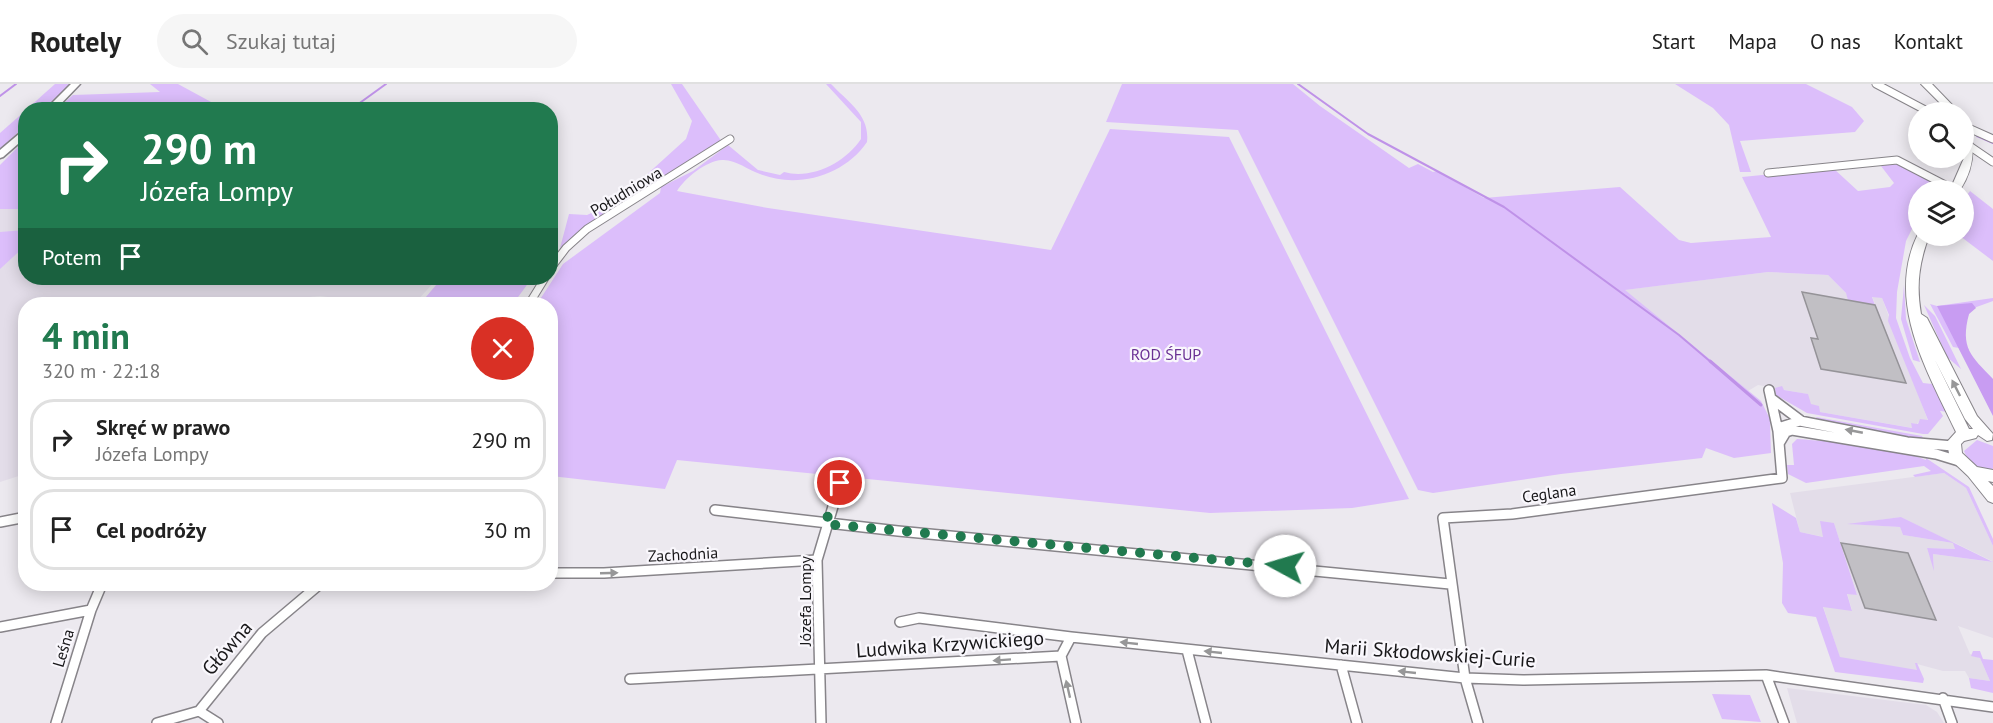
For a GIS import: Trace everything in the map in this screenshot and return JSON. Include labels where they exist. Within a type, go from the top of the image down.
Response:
[{"type":"main road","points":[[1926,84],[1944,102]]},
{"type":"main road","points":[[1920,246],[1914,267],[1914,299],[1921,343],[1964,434]]},
{"type":"main road","points":[[1914,299],[1929,336],[1972,419],[1990,437]]},
{"type":"main road","points":[[1990,437],[1964,434],[1953,446],[1960,461],[1973,472],[1993,497]]},
{"type":"main road","points":[[1973,472],[1993,476]]},
{"type":"street","points":[[57,102],[76,84]]},
{"type":"street","points":[[1876,84],[1910,102]]},
{"type":"street","points":[[1974,132],[1993,139]]},
{"type":"street","points":[[0,155],[18,138]]},
{"type":"street","name":"Południowa","points":[[558,258],[580,235],[727,142]]},
{"type":"street","points":[[1974,149],[1993,162]]},
{"type":"street","points":[[1768,172],[1897,160],[1936,180]]},
{"type":"street","name":"Ceglana","points":[[1478,723],[1465,678],[1450,584],[1443,518],[1512,514],[1768,482],[1782,478],[1781,426],[1775,415],[1770,393],[1800,421]]},
{"type":"street","name":"Ceglana","points":[[1781,426],[1800,421],[1907,442],[1953,446]]},
{"type":"street","points":[[1781,426],[1798,431]]},
{"type":"street","points":[[1780,442],[1789,430],[1936,454],[1960,461]]},
{"type":"street","name":"Józefa Lompy","points":[[821,723],[817,560],[825,524],[840,483]]},
{"type":"street","points":[[715,510],[825,524],[1247,562],[1450,584]]},
{"type":"street","points":[[0,522],[18,519]]},
{"type":"street","name":"Zachodnia","points":[[558,573],[604,573],[817,560]]},
{"type":"street","name":"Leśna","points":[[56,723],[99,591]]},
{"type":"street","name":"Główna","points":[[199,711],[262,633],[311,591]]},
{"type":"street","points":[[0,627],[91,610]]},
{"type":"street","name":"Marii Skłodowskiej-Curie","points":[[900,622],[919,618],[1187,650],[1465,678],[1523,680],[1766,675],[1943,698],[1993,707]]},
{"type":"street","name":"Ludwika Krzywickiego","points":[[630,679],[820,671],[1060,656],[1071,637]]},
{"type":"street","points":[[1187,650],[1206,723]]},
{"type":"street","points":[[1060,656],[1076,723]]},
{"type":"street","points":[[1341,665],[1357,723]]},
{"type":"street","points":[[1766,675],[1784,723]]},
{"type":"street","points":[[1943,698],[1952,723]]},
{"type":"street","points":[[157,723],[199,711],[218,723]]},
{"type":"shaded area","points":[[0,209],[18,209],[18,285],[432,285],[420,297],[18,297],[18,476],[0,482]]},
{"type":"shaded area","points":[[1768,272],[1828,275],[1846,293],[1875,304],[1872,296],[1882,298],[1928,421],[1920,420],[1917,424],[1911,423],[1913,428],[1820,412],[1811,405],[1807,394],[1758,385],[1748,391],[1624,290]]},
{"type":"shaded area","points":[[1972,303],[1976,308],[1969,314],[1967,343],[1973,357],[1993,379],[1993,416],[1937,306]]},
{"type":"shaded area","points":[[1944,473],[1966,488],[1993,546],[1993,638],[1958,626],[1970,654],[1980,658],[1990,681],[1969,678],[1965,671],[1943,671],[1917,664],[1918,671],[1840,658],[1823,606],[1852,610],[1847,593],[1857,595],[1834,523],[1824,537],[1800,532],[1790,493]],"holes":[[[1901,517],[1953,543],[1903,535],[1900,527],[1851,524]],[[1953,542],[1992,561],[1992,562],[1933,554],[1934,568],[1927,548],[1956,549]]]},
{"type":"shaded area","points":[[1787,688],[1926,705],[1937,712],[1944,723],[1797,723]]},
{"type":"green space","points":[[55,84],[71,84],[51,102],[35,102]]},
{"type":"green space","points":[[150,84],[178,84],[211,102],[65,102],[73,95],[160,92]]},
{"type":"green space","points":[[671,84],[682,84],[722,142],[585,227],[560,248],[569,214],[587,215],[598,210],[643,178],[686,139],[692,121]]},
{"type":"green space","name":"ROD ŚFUP","points":[[826,84],[831,84],[851,103],[865,124],[867,142],[846,163],[819,176],[789,180],[774,178],[732,161],[722,160],[709,163],[696,171],[677,191],[768,208],[1051,250],[1110,129],[1229,137],[1409,499],[1352,508],[1210,513],[677,460],[665,489],[558,477],[558,297],[542,297],[549,285],[558,285],[558,272],[563,264],[660,193],[661,187],[693,171],[728,145],[758,170],[780,175],[784,172],[806,173],[827,167],[847,155],[861,139],[861,122]]},
{"type":"green space","points":[[1122,84],[1293,84],[1320,106],[1409,168],[1418,164],[1433,172],[1437,171],[1484,198],[1620,187],[1679,240],[1691,243],[1771,237],[1742,177],[1833,168],[1858,191],[1890,187],[1894,183],[1881,166],[1897,163],[1929,180],[1908,180],[1908,237],[1897,292],[1896,318],[1910,358],[1923,383],[1932,384],[1948,412],[1940,411],[1943,416],[1928,434],[1923,434],[1807,413],[1776,395],[1775,388],[1782,386],[1784,390],[1808,394],[1811,404],[1819,406],[1820,412],[1912,428],[1911,423],[1918,424],[1920,419],[1928,420],[1888,321],[1889,315],[1882,298],[1872,297],[1875,305],[1848,300],[1846,293],[1828,275],[1768,272],[1625,290],[1761,401],[1772,423],[1770,424],[1771,453],[1734,458],[1706,448],[1702,458],[1561,474],[1433,493],[1418,490],[1238,130],[1106,122]]},
{"type":"green space","points":[[1675,84],[1806,84],[1852,107],[1864,121],[1855,132],[1740,141],[1751,172],[1740,172],[1729,125],[1713,108]]},
{"type":"green space","points":[[18,117],[18,132],[0,149],[0,133]]},
{"type":"green space","points":[[18,147],[18,209],[0,209],[0,165]]},
{"type":"green space","points":[[1974,194],[1993,209],[1993,261],[1973,246]]},
{"type":"green space","points":[[18,231],[18,252],[0,269],[0,232]]},
{"type":"green space","points":[[436,285],[527,285],[518,297],[426,297]]},
{"type":"green space","points":[[1904,285],[1906,319],[1920,362],[1913,360],[1901,319]]},
{"type":"green space","points":[[1993,298],[1993,301],[1971,309],[1961,334],[1965,349],[1953,347],[1930,304],[1937,306]]},
{"type":"green space","points":[[1924,305],[1935,316],[1961,369],[1947,357]]},
{"type":"green space","points":[[1816,417],[1922,436],[1924,441],[1817,420]]},
{"type":"green space","points":[[1797,439],[1863,445],[1896,451],[1926,460],[1926,458],[1969,487],[1993,539],[1993,546],[1966,488],[1944,473],[1915,477],[1913,475],[1931,471],[1924,466],[1806,483],[1788,474],[1787,465],[1794,465],[1792,444]]},
{"type":"green space","points":[[1977,440],[1993,446],[1993,468],[1990,472],[1974,465],[1964,451]]},
{"type":"green space","points":[[1772,503],[1796,518],[1800,532],[1823,537],[1820,521],[1834,523],[1857,595],[1847,594],[1852,611],[1823,607],[1840,657],[1917,670],[1915,663],[1917,663],[1924,679],[1923,683],[1835,672],[1816,617],[1788,613],[1782,603],[1783,563]]},
{"type":"green space","points":[[1901,517],[1993,562],[1933,554],[1934,571],[1927,548],[1955,549],[1953,543],[1903,535],[1900,527],[1847,524]]},
{"type":"green space","points":[[1973,651],[1980,651],[1983,659],[1993,660],[1993,693],[1971,688],[1969,678],[1990,681],[1980,658],[1971,656]]},
{"type":"green space","points":[[1712,694],[1750,695],[1761,722],[1722,719]]},
{"type":"building","points":[[1802,292],[1875,305],[1906,383],[1821,369],[1811,338],[1818,339]]},
{"type":"building","points":[[1841,543],[1908,553],[1936,620],[1865,608]]},
{"type":"waterway","points":[[0,96],[16,84]]},
{"type":"waterway","points":[[361,102],[386,84]]},
{"type":"waterway","points":[[1298,84],[1368,134],[1504,207],[1679,335],[1712,363]]},
{"type":"waterway","points":[[1977,136],[1993,143]]},
{"type":"waterway","points":[[1710,361],[1761,405]]},
{"type":"route","points":[[840,483],[825,524],[1285,566]]}]
